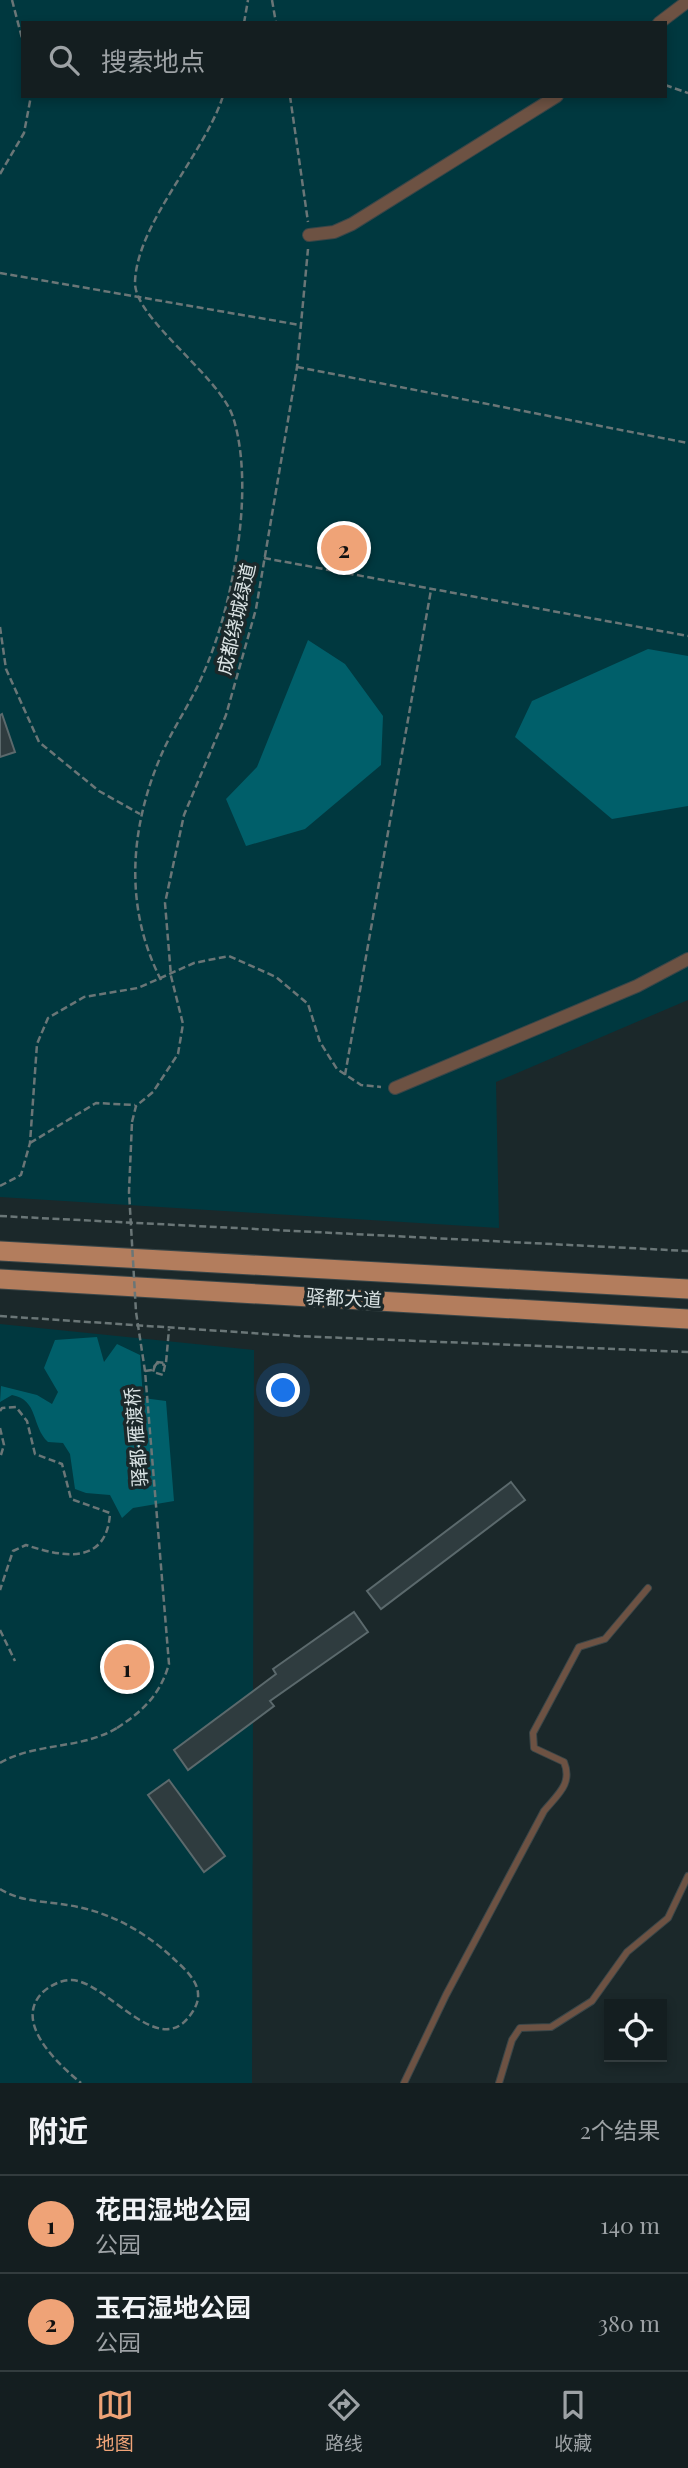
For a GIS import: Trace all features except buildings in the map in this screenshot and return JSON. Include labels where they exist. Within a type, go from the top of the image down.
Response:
[{"type":"main road","name":"驿都大道","points":[[0,1251],[688,1289]]},
{"type":"main road","name":"驿都大道","points":[[0,1279],[688,1319]]},
{"type":"street","points":[[662,21],[688,1]]},
{"type":"street","points":[[309,235],[334,232],[352,224],[554,98]]},
{"type":"street","points":[[395,1088],[637,986],[688,959]]},
{"type":"lane","points":[[404,2083],[446,1995],[544,1811],[566,1786],[569,1773],[564,1762],[534,1748],[533,1733],[579,1647],[604,1639],[648,1588]]},
{"type":"lane","points":[[499,2083],[512,2040],[520,2028],[551,2027],[592,2001],[627,1952],[668,1918],[688,1876]]},
{"type":"path","points":[[12,0],[21,34]]},
{"type":"path","points":[[244,21],[248,0]]},
{"type":"path","points":[[272,0],[276,21]]},
{"type":"path","points":[[667,86],[688,93]]},
{"type":"path","points":[[0,174],[24,134],[31,98]]},
{"type":"path","points":[[161,980],[147,953],[135,899],[135,851],[140,814],[164,749],[201,680],[218,635],[236,563],[241,459],[232,415],[204,374],[149,314],[139,299],[135,283],[153,225],[201,145],[222,98]]},
{"type":"path","name":"成都绕城绿道","points":[[136,1105],[153,1092],[178,1054],[183,1024],[171,976],[165,903],[184,815],[226,715],[256,609],[297,366],[309,235],[290,98]]},
{"type":"path","points":[[0,273],[302,325]]},
{"type":"path","points":[[297,366],[688,443]]},
{"type":"path","points":[[264,558],[688,636]]},
{"type":"path","points":[[345,1075],[431,590]]},
{"type":"path","points":[[0,627],[6,669],[39,742],[99,791],[140,814]]},
{"type":"path","points":[[0,1186],[21,1175],[30,1143],[37,1044],[48,1018],[84,997],[161,980],[194,963],[229,956],[276,977],[308,1004],[320,1042],[337,1069],[361,1085],[395,1088]]},
{"type":"path","points":[[30,1143],[96,1103],[136,1105]]},
{"type":"path","name":"驿都·雁渡桥","points":[[0,1763],[13,1756],[88,1742],[117,1728],[139,1714],[156,1695],[169,1664],[145,1371],[136,1312],[129,1192],[132,1122],[136,1105]]},
{"type":"path","points":[[0,1216],[688,1251]]},
{"type":"path","points":[[0,1316],[169,1329],[688,1352]]},
{"type":"path","points":[[145,1371],[152,1370],[157,1363],[165,1365],[163,1375],[153,1373],[156,1362],[166,1363],[169,1329]]},
{"type":"path","points":[[0,1411],[2,1408],[16,1407],[27,1421],[35,1454],[55,1459],[62,1464],[71,1499],[110,1513],[106,1532],[97,1546],[84,1554],[60,1554],[26,1545],[13,1551],[0,1590]]},
{"type":"path","points":[[0,1428],[4,1445],[0,1458]]},
{"type":"path","points":[[0,1630],[15,1661]]},
{"type":"path","points":[[0,1889],[26,1899],[92,1909],[116,1919],[165,1950],[194,1981],[198,1994],[194,2012],[184,2023],[170,2029],[145,2024],[92,1985],[72,1980],[58,1982],[46,1989],[35,2001],[32,2018],[50,2053],[81,2083]]},
{"type":"shaded area","points":[[0,0],[688,0],[688,1000],[496,1082],[499,1228],[0,1197]]},
{"type":"shaded area","points":[[308,640],[345,664],[383,716],[381,765],[305,829],[246,846],[226,799],[257,767]]},
{"type":"shaded area","points":[[648,649],[688,656],[688,806],[612,819],[515,737],[532,701]]},
{"type":"shaded area","points":[[0,1324],[254,1350],[252,2083],[0,2083]]},
{"type":"shaded area","points":[[97,1337],[104,1362],[117,1344],[140,1355],[143,1398],[166,1401],[174,1501],[133,1508],[122,1518],[110,1495],[75,1489],[70,1454],[63,1443],[48,1442],[43,1436],[27,1402],[12,1395],[0,1402],[1,1386],[37,1395],[52,1404],[58,1392],[44,1368],[55,1340]]},
{"type":"place","name":"玉石湿地公园","points":[[344,548]]},
{"type":"place","name":"花田湿地公园","points":[[127,1667]]}]
